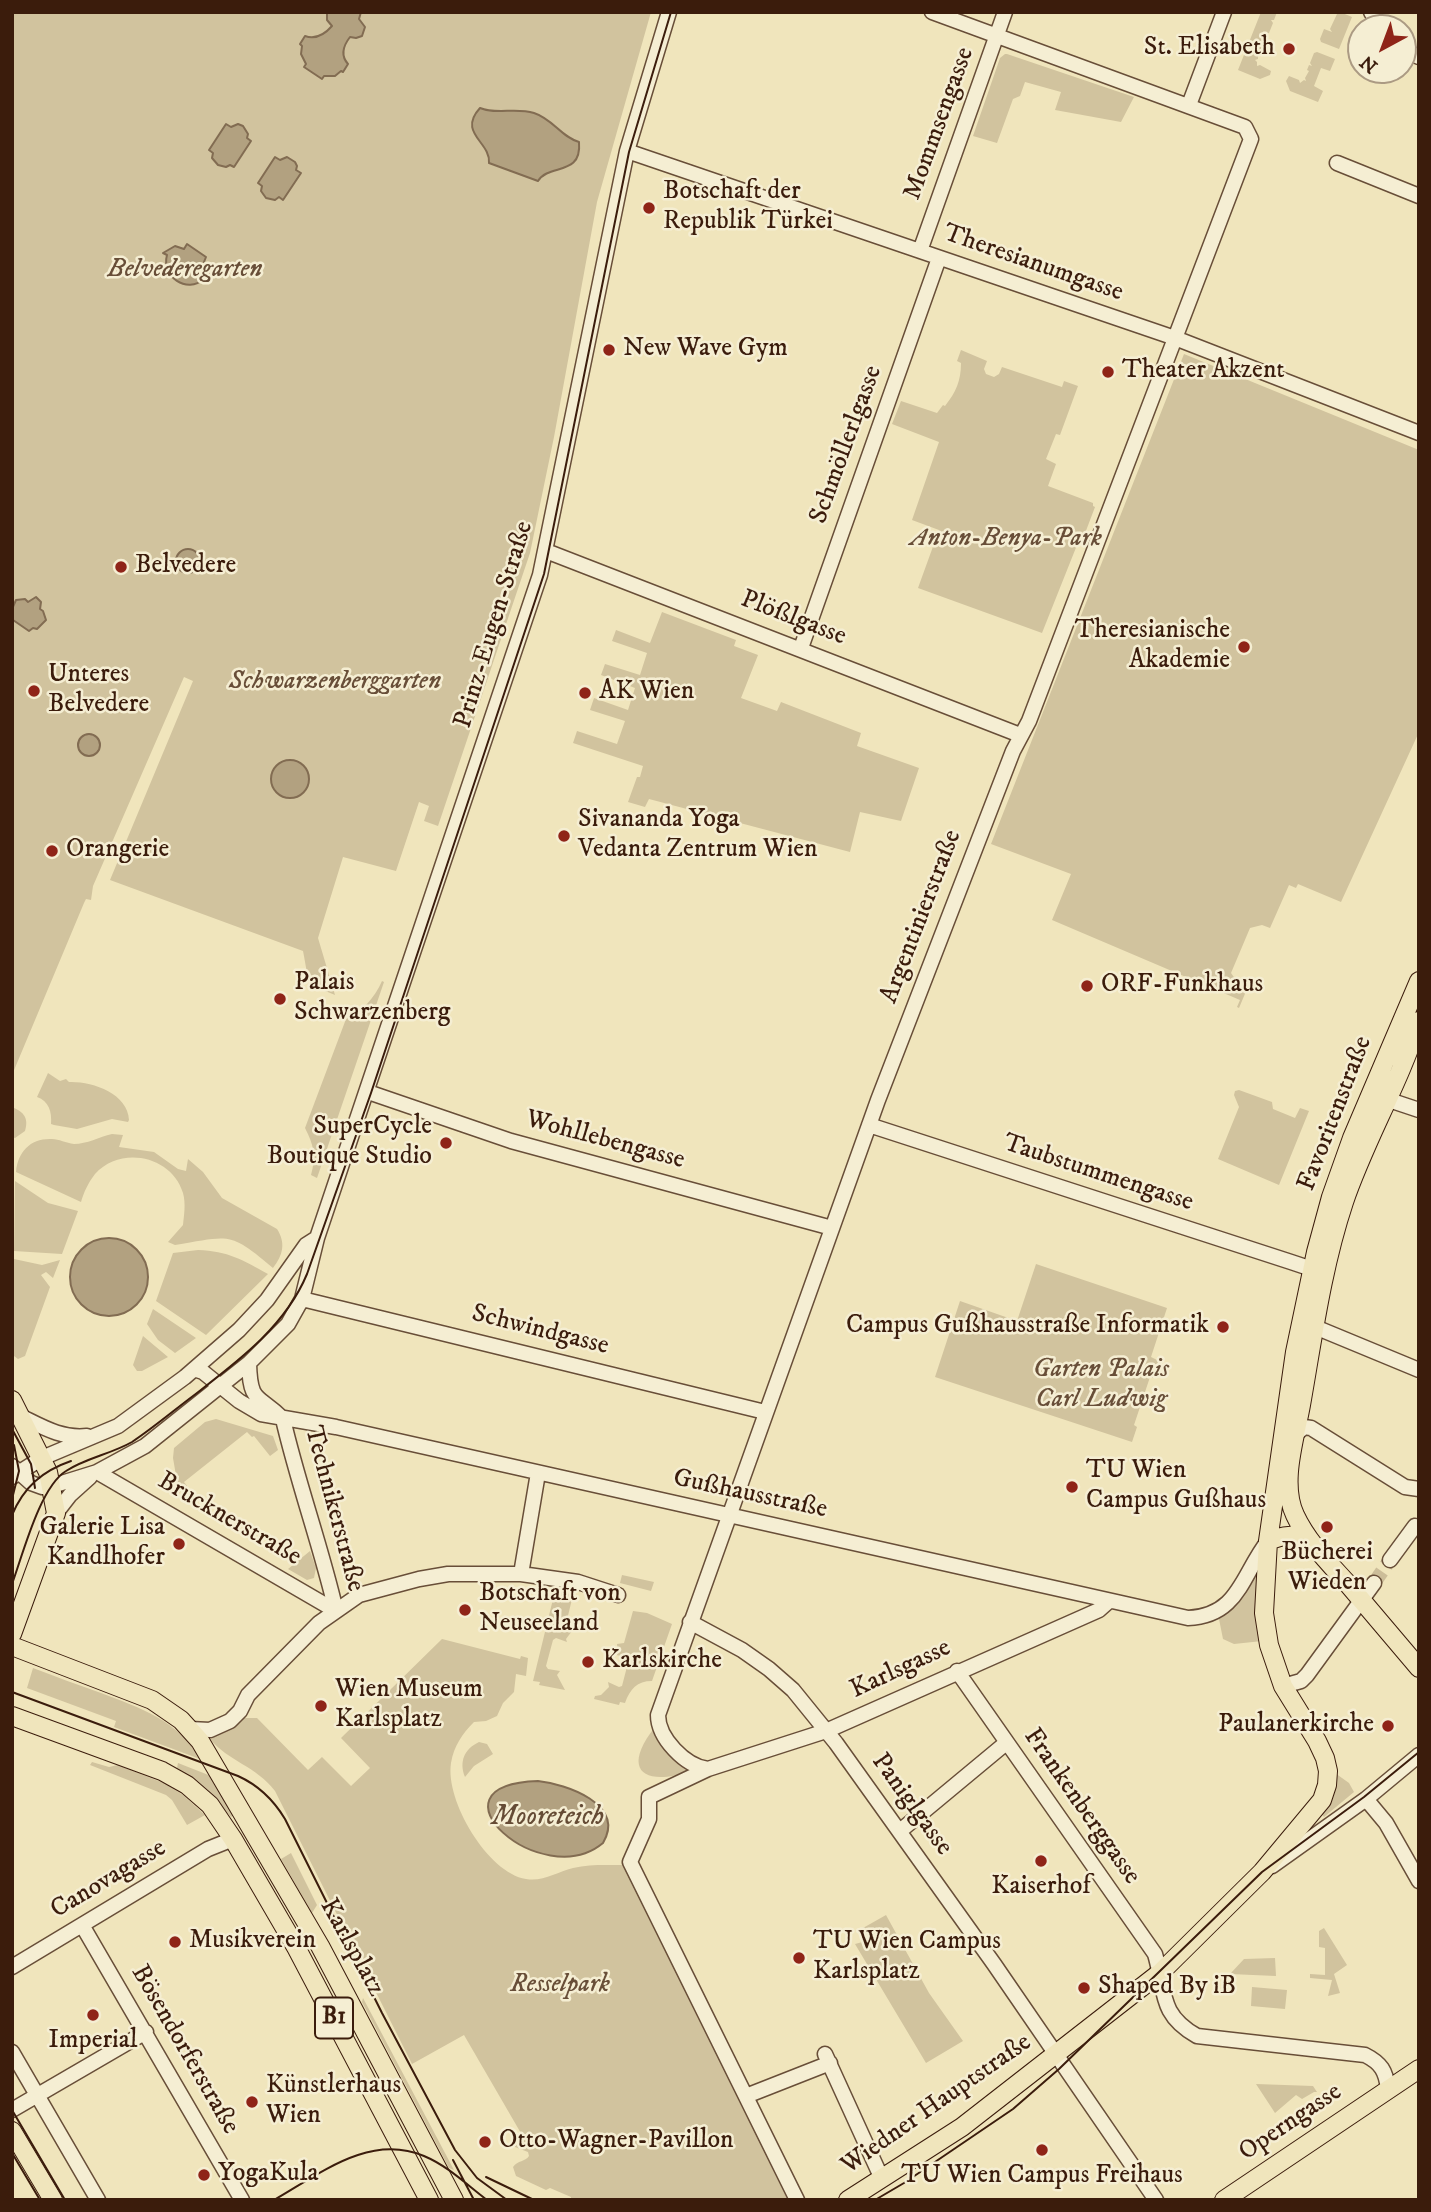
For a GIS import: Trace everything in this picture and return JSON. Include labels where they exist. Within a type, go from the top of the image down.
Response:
[{"type":"main road","name":"Favoritenstraße","points":[[1419,981],[1369,1093],[1331,1197],[1312,1269],[1315,1327],[1295,1435],[1289,1495],[1294,1515],[1309,1539],[1419,1668]]},
{"type":"main road","name":"Favoritenstraße","points":[[1262,1872],[1322,1800],[1328,1771],[1317,1741],[1283,1686],[1269,1645],[1265,1614],[1268,1541],[1295,1352],[1344,1202],[1374,1125],[1408,1055],[1419,1021]]},
{"type":"main road","points":[[12,1399],[17,1415],[42,1458],[52,1486],[56,1513],[12,1634]]},
{"type":"main road","points":[[1268,1541],[1284,1535],[1309,1539]]},
{"type":"main road","name":"B1","points":[[12,1646],[142,1695],[163,1706],[190,1729]]},
{"type":"main road","name":"B1","points":[[12,1716],[175,1778],[210,1805],[233,1839]]},
{"type":"main road","name":"Karlsplatz","points":[[190,1729],[221,1776],[307,1923],[454,2200]]},
{"type":"main road","name":"Karlsplatz","points":[[233,1839],[297,1949],[429,2200]]},
{"type":"main road","points":[[1161,1972],[1262,1872]]},
{"type":"main road","name":"Wiedner Hauptstraße","points":[[848,2200],[962,2127],[1161,1972]]},
{"type":"main road","name":"Operngasse","points":[[1224,2200],[1419,2069]]},
{"type":"main road","points":[[12,2131],[53,2200]]},
{"type":"street","name":"Prinz-Eugen-Straße","points":[[97,1472],[145,1446],[222,1386],[288,1324],[302,1299],[317,1238],[534,598],[547,551],[627,151],[669,12]]},
{"type":"street","points":[[932,12],[1189,105],[1224,12]]},
{"type":"street","name":"Mommsengasse","points":[[920,251],[1005,12]]},
{"type":"street","name":"Argentinierstraße","points":[[708,1769],[694,1766],[665,1737],[659,1727],[658,1715],[728,1514],[937,944],[1020,735],[1029,721],[1252,137],[1245,127],[1189,105]]},
{"type":"street","name":"Theresianumgasse","points":[[627,151],[1175,338],[1419,433]]},
{"type":"street","points":[[1337,163],[1419,196]]},
{"type":"street","name":"Schmöllerlgasse","points":[[801,649],[939,258]]},
{"type":"street","name":"Plößlgasse","points":[[547,551],[1020,735]]},
{"type":"street","name":"Wohllebengasse","points":[[368,1092],[511,1141],[832,1228]]},
{"type":"street","points":[[1369,1093],[1419,1110]]},
{"type":"street","name":"Taubstummengasse","points":[[869,1125],[1312,1269]]},
{"type":"street","points":[[14,1472],[103,1433],[133,1416],[194,1369],[239,1330],[267,1300],[306,1245],[317,1238]]},
{"type":"street","name":"Schwindgasse","points":[[302,1299],[765,1412]]},
{"type":"street","points":[[1315,1327],[1419,1370]]},
{"type":"street","points":[[249,1363],[252,1392],[283,1419]]},
{"type":"street","name":"Gußhausstraße","points":[[194,1369],[203,1372],[253,1410],[283,1419],[336,1427],[1032,1582],[1108,1602],[1188,1618],[1206,1617]]},
{"type":"street","points":[[17,1415],[49,1431],[67,1436],[83,1437],[103,1433]]},
{"type":"street","name":"Technikerstraße","points":[[283,1419],[336,1611]]},
{"type":"street","points":[[1295,1435],[1304,1427],[1311,1428],[1412,1488]]},
{"type":"street","points":[[14,1472],[33,1484],[52,1486],[97,1472]]},
{"type":"street","points":[[56,1513],[70,1495],[97,1472]]},
{"type":"street","name":"Brucknerstraße","points":[[97,1472],[336,1611]]},
{"type":"street","points":[[521,1574],[538,1473]]},
{"type":"street","points":[[1390,1560],[1415,1526]]},
{"type":"street","name":"Favoritenstraße","points":[[1206,1617],[1226,1605],[1241,1589],[1256,1557],[1268,1541]]},
{"type":"street","points":[[190,1729],[210,1730],[230,1721],[240,1711],[248,1695],[320,1623],[359,1595],[448,1574],[555,1577],[618,1595]]},
{"type":"street","points":[[1283,1686],[1301,1681],[1307,1675],[1374,1583]]},
{"type":"street","name":"Karlsgasse","points":[[708,1769],[826,1731],[1099,1610],[1108,1602]]},
{"type":"street","name":"Paniglgasse","points":[[690,1622],[741,1650],[793,1690],[900,1831],[1156,2200]]},
{"type":"street","name":"Frankenberggasse","points":[[957,1671],[1155,1954],[1161,1972],[1164,2000],[1171,2015],[1182,2028],[1197,2036],[1364,2055],[1379,2062],[1387,2075],[1388,2089]]},
{"type":"street","points":[[900,1831],[1006,1743]]},
{"type":"street","points":[[1262,1872],[1366,1799],[1419,1755]]},
{"type":"street","points":[[708,1769],[649,1797],[649,1819],[630,1862],[797,2200]]},
{"type":"street","points":[[1366,1799],[1386,1823],[1419,1881]]},
{"type":"street","name":"Canovagasse","points":[[12,1967],[208,1849],[233,1839]]},
{"type":"street","name":"Bösendorferstraße","points":[[82,1925],[242,2200]]},
{"type":"street","points":[[12,2110],[146,2032]]},
{"type":"street","points":[[12,2052],[98,2200]]},
{"type":"street","points":[[746,2096],[828,2059],[882,2179]]},
{"type":"green space","points":[[12,12],[651,12],[597,202],[530,553],[438,826],[424,821],[429,806],[419,802],[396,871],[343,857],[318,938],[335,995],[310,980],[303,951],[110,880],[193,681],[184,677],[93,886],[91,900],[86,899],[84,903],[12,1075]]},
{"type":"green space","points":[[1261,12],[1277,12],[1274,20],[1271,20],[1273,23],[1269,33],[1265,34],[1268,35],[1258,53],[1258,59],[1255,60],[1257,66],[1271,71],[1270,75],[1260,79],[1238,70]]},
{"type":"green space","points":[[1340,12],[1347,15],[1347,29],[1339,49],[1321,42],[1320,39],[1324,29],[1332,32],[1330,29]]},
{"type":"green space","points":[[1317,52],[1335,59],[1330,71],[1321,68],[1314,86],[1323,91],[1318,102],[1290,91],[1286,81],[1289,76],[1300,83],[1306,81],[1307,70],[1309,65],[1312,66],[1310,63]]},
{"type":"green space","points":[[1005,54],[1134,97],[1121,122],[1055,110],[1061,92],[1025,82],[1020,96],[1013,99],[997,143],[973,136],[1000,58]]},
{"type":"green space","name":"Anton-Benya-Park","points":[[961,350],[987,361],[984,369],[986,374],[994,377],[1002,367],[1062,387],[1064,381],[1078,386],[1060,435],[1056,434],[1046,459],[1056,464],[1048,486],[1093,503],[1095,507],[1042,633],[918,588],[939,530],[912,520],[939,442],[892,424],[901,401],[937,413],[945,406],[959,381],[961,363],[957,361]]},
{"type":"green space","name":"Theresianische Akademie","points":[[1184,354],[1419,450],[1419,732],[1341,902],[1298,884],[1296,888],[1289,885],[1270,928],[1262,925],[1250,928],[1231,973],[1240,986],[1247,989],[1239,1008],[1237,1007],[1240,1000],[1052,920],[1071,874],[991,844]]},
{"type":"green space","points":[[662,612],[736,640],[734,646],[758,655],[741,698],[777,711],[781,702],[861,733],[857,746],[919,768],[901,821],[860,812],[850,852],[649,799],[645,807],[628,802],[643,766],[573,743],[577,731],[617,744],[625,721],[590,710],[594,698],[628,710],[635,688],[601,675],[605,664],[640,675],[647,653],[612,641],[616,630],[650,643]]},
{"type":"green space","points":[[382,981],[384,982],[317,1178],[311,1175],[313,1151],[305,1128],[346,1019],[367,1003]]},
{"type":"green space","points":[[48,1073],[60,1081],[66,1079],[69,1082],[107,1090],[122,1103],[127,1111],[128,1122],[112,1119],[77,1129],[51,1124],[49,1108],[37,1097]]},
{"type":"green space","points":[[1235,1091],[1272,1102],[1273,1109],[1295,1118],[1300,1108],[1309,1111],[1279,1185],[1218,1159],[1239,1107],[1234,1095]]},
{"type":"green space","points":[[12,1107],[20,1111],[26,1119],[25,1131],[15,1138],[12,1137]]},
{"type":"green space","points":[[112,1134],[123,1135],[119,1147],[154,1152],[178,1169],[186,1171],[188,1159],[203,1172],[222,1198],[277,1229],[282,1239],[282,1249],[273,1268],[247,1248],[228,1239],[175,1245],[168,1242],[183,1225],[184,1197],[177,1180],[157,1163],[131,1158],[106,1165],[95,1174],[81,1202],[16,1172],[23,1152],[32,1143],[55,1139],[79,1144]]},
{"type":"green space","points":[[15,1181],[48,1203],[78,1211],[62,1254],[14,1251]]},
{"type":"green space","points":[[198,1250],[235,1257],[268,1274],[206,1335],[156,1301],[173,1253]]},
{"type":"green space","points":[[14,1259],[42,1265],[60,1260],[53,1278],[46,1272],[41,1275],[50,1287],[25,1356],[18,1359],[14,1356],[12,1345]]},
{"type":"green space","name":"Garten Palais Carl Ludwig","points":[[1036,1264],[1167,1308],[1151,1357],[1159,1361],[1153,1378],[1150,1377],[1134,1425],[1137,1427],[1132,1442],[935,1377],[960,1301],[1017,1321]]},
{"type":"green space","points":[[153,1309],[196,1338],[175,1353],[158,1340],[147,1324]]},
{"type":"green space","points":[[143,1336],[168,1357],[137,1371],[133,1365]]},
{"type":"green space","points":[[216,1419],[273,1436],[278,1450],[270,1456],[254,1436],[247,1432],[184,1482],[187,1486],[179,1493],[174,1448],[205,1422]]},
{"type":"green space","points":[[310,1551],[316,1568],[314,1578],[307,1580],[288,1569]]},
{"type":"green space","points":[[1259,1560],[1257,1631],[1261,1632],[1262,1641],[1234,1644],[1223,1639],[1219,1619],[1235,1606]]},
{"type":"green space","points":[[622,1575],[654,1582],[651,1591],[620,1583]]},
{"type":"green space","points":[[559,1591],[573,1595],[565,1628],[572,1631],[566,1639],[567,1642],[556,1638],[553,1640],[546,1666],[548,1669],[560,1671],[557,1675],[565,1690],[539,1685],[540,1682],[533,1681],[554,1595]]},
{"type":"green space","points":[[633,1611],[647,1613],[672,1624],[652,1681],[642,1682],[635,1687],[625,1703],[620,1702],[619,1705],[594,1699],[609,1687],[608,1682],[622,1686],[629,1659],[616,1655],[617,1644],[624,1643]]},
{"type":"green space","name":"Resselpark","points":[[442,1639],[520,1659],[521,1656],[528,1658],[526,1676],[516,1674],[514,1692],[503,1703],[497,1716],[474,1722],[454,1751],[451,1779],[462,1815],[472,1833],[497,1864],[526,1879],[544,1878],[579,1867],[622,1865],[787,2199],[571,2200],[571,2197],[550,2188],[546,2190],[516,2176],[513,2167],[529,2156],[528,2152],[513,2144],[522,2135],[464,2035],[412,2064],[275,1791],[259,1775],[225,1753],[210,1739],[230,1729],[242,1718],[257,1718],[308,1770],[322,1757],[351,1786],[370,1768],[341,1738]]},
{"type":"green space","points":[[33,1668],[130,1704],[157,1717],[181,1734],[200,1759],[114,1727],[116,1721],[27,1688]]},
{"type":"green space","points":[[655,1727],[691,1771],[661,1777],[643,1772],[639,1755]]},
{"type":"green space","points":[[479,1742],[487,1744],[493,1754],[474,1766],[465,1777],[464,1756]]},
{"type":"green space","points":[[92,1762],[109,1767],[118,1765],[166,1784],[205,1815],[187,1825],[166,1795],[90,1765]]},
{"type":"green space","points":[[178,1763],[211,1776],[234,1815],[231,1817],[205,1788],[177,1768]]},
{"type":"green space","points":[[1335,1773],[1349,1783],[1354,1792],[1324,1817],[1321,1813]]},
{"type":"green space","points":[[291,1853],[317,1905],[312,1913],[281,1859]]},
{"type":"green space","points":[[886,1915],[929,1993],[963,2041],[926,2063],[855,1944],[870,1940],[863,1928]]},
{"type":"green space","points":[[1324,1928],[1347,1965],[1334,1974],[1340,1993],[1328,1996],[1332,1980],[1310,1978],[1310,1974],[1325,1975],[1325,1948],[1319,1947],[1319,1931]]},
{"type":"green space","points":[[1275,1958],[1276,1976],[1230,1974],[1244,1959]]},
{"type":"green space","points":[[1252,1987],[1287,1990],[1285,2009],[1251,2006]]},
{"type":"green space","points":[[363,1998],[454,2170],[449,2168],[362,2002]]},
{"type":"green space","points":[[1256,2084],[1313,2086],[1317,2092],[1302,2099],[1296,2095],[1275,2113]]},
{"type":"water","points":[[327,12],[361,12],[359,19],[365,27],[362,36],[350,37],[343,50],[348,64],[343,72],[335,76],[324,76],[322,79],[304,67],[306,64],[300,44],[305,36],[320,36],[332,26],[327,20]]},
{"type":"water","points":[[480,108],[493,111],[527,111],[541,116],[579,142],[579,153],[570,165],[549,172],[538,181],[489,163],[485,149],[473,131],[474,117]]},
{"type":"water","points":[[226,124],[231,127],[238,124],[243,126],[248,134],[247,138],[251,141],[234,167],[218,165],[209,150]]},
{"type":"water","points":[[275,157],[280,160],[287,157],[295,162],[296,170],[301,173],[283,200],[279,197],[275,200],[266,198],[261,191],[262,186],[258,183]]},
{"type":"water","points":[[187,244],[206,257],[204,262],[209,269],[208,282],[204,279],[190,285],[183,284],[168,270],[167,255],[163,253],[175,246],[184,249]]},
{"type":"water","points":[[188,549],[197,552],[200,561],[197,570],[188,573],[179,570],[176,561],[179,552]]},
{"type":"water","points":[[36,597],[41,602],[40,609],[46,620],[37,629],[29,631],[13,620],[12,609],[16,600],[25,599],[28,602]]},
{"type":"water","points":[[89,734],[97,737],[100,745],[97,753],[89,756],[81,753],[78,745],[81,737]]},
{"type":"water","points":[[290,760],[303,766],[309,779],[303,792],[290,798],[277,792],[271,779],[277,766]]},
{"type":"water","points":[[109,1238],[124,1241],[136,1250],[145,1262],[148,1277],[145,1292],[136,1304],[124,1313],[109,1316],[94,1313],[82,1304],[73,1292],[70,1277],[73,1262],[82,1250],[94,1241]]},
{"type":"water","name":"Mooreteich","points":[[538,1781],[563,1786],[590,1798],[600,1807],[606,1817],[608,1829],[603,1843],[578,1855],[550,1855],[524,1847],[503,1833],[490,1816],[489,1800],[504,1787]]},
{"type":"tunnel","points":[[1374,1583],[1390,1560]]},
{"type":"tram line","points":[[12,1584],[33,1522],[57,1479],[66,1471],[90,1459],[132,1442],[226,1370],[273,1327],[298,1293],[307,1274],[371,1093],[544,574],[629,152],[671,12]]},
{"type":"tram line","points":[[12,1429],[31,1464],[35,1488]]},
{"type":"tram line","points":[[12,1499],[19,1471],[14,1445]]},
{"type":"tram line","points":[[12,1515],[22,1496],[35,1481],[71,1461]]},
{"type":"tram line","points":[[12,1692],[238,1776],[270,1799],[285,1819],[382,2013],[455,2150],[477,2178],[507,2200]]},
{"type":"tram line","points":[[875,2200],[1013,2109],[1059,2069],[1262,1872],[1364,1797],[1419,1752]]},
{"type":"tram line","points":[[12,2110],[65,2200]]},
{"type":"tram line","points":[[274,2200],[346,2160],[364,2153],[384,2150],[404,2150],[433,2160],[487,2200]]},
{"type":"tram line","points":[[12,2153],[40,2200]]},
{"type":"tram line","points":[[453,2160],[474,2200]]},
{"type":"tram line","points":[[486,2177],[534,2200]]},
{"type":"place","name":"St. Elisabeth","points":[[1289,49]]},
{"type":"place","name":"Botschaft der Republik Türkei","points":[[649,208]]},
{"type":"place","name":"New Wave Gym","points":[[609,350]]},
{"type":"place","name":"Theater Akzent","points":[[1108,372]]},
{"type":"place","name":"Belvedere","points":[[121,567]]},
{"type":"place","name":"Theresianische Akademie","points":[[1244,647]]},
{"type":"place","name":"Unteres Belvedere","points":[[34,691]]},
{"type":"place","name":"AK Wien","points":[[585,693]]},
{"type":"place","name":"Sivananda Yoga Vedanta Zentrum Wien","points":[[564,836]]},
{"type":"place","name":"Orangerie","points":[[52,851]]},
{"type":"place","name":"ORF-Funkhaus","points":[[1087,986]]},
{"type":"place","name":"Palais Schwarzenberg","points":[[280,999]]},
{"type":"place","name":"SuperCycle Boutique Studio","points":[[446,1143]]},
{"type":"place","name":"Campus Gußhausstraße Informatik","points":[[1223,1327]]},
{"type":"place","name":"TU Wien Campus Gußhaus","points":[[1072,1487]]},
{"type":"place","name":"Bücherei Wieden","points":[[1327,1527]]},
{"type":"place","name":"Galerie Lisa Kandlhofer","points":[[179,1544]]},
{"type":"place","name":"Botschaft von Neuseeland","points":[[465,1610]]},
{"type":"place","name":"Karlskirche","points":[[588,1662]]},
{"type":"place","name":"Wien Museum Karlsplatz","points":[[321,1706]]},
{"type":"place","name":"Paulanerkirche","points":[[1388,1726]]},
{"type":"place","name":"Kaiserhof","points":[[1041,1861]]},
{"type":"place","name":"Musikverein","points":[[175,1942]]},
{"type":"place","name":"TU Wien Campus Karlsplatz","points":[[799,1958]]},
{"type":"place","name":"Shaped By iB","points":[[1084,1988]]},
{"type":"place","name":"Imperial","points":[[93,2015]]},
{"type":"place","name":"Künstlerhaus Wien","points":[[252,2102]]},
{"type":"place","name":"Otto-Wagner-Pavillon","points":[[485,2142]]},
{"type":"place","name":"TU Wien Campus Freihaus","points":[[1042,2150]]},
{"type":"place","name":"YogaKula","points":[[204,2175]]},
{"type":"park label","name":"Belvederegarten","points":[[185,271]]},
{"type":"park label","name":"Schwarzenberggarten","points":[[335,683]]}]
